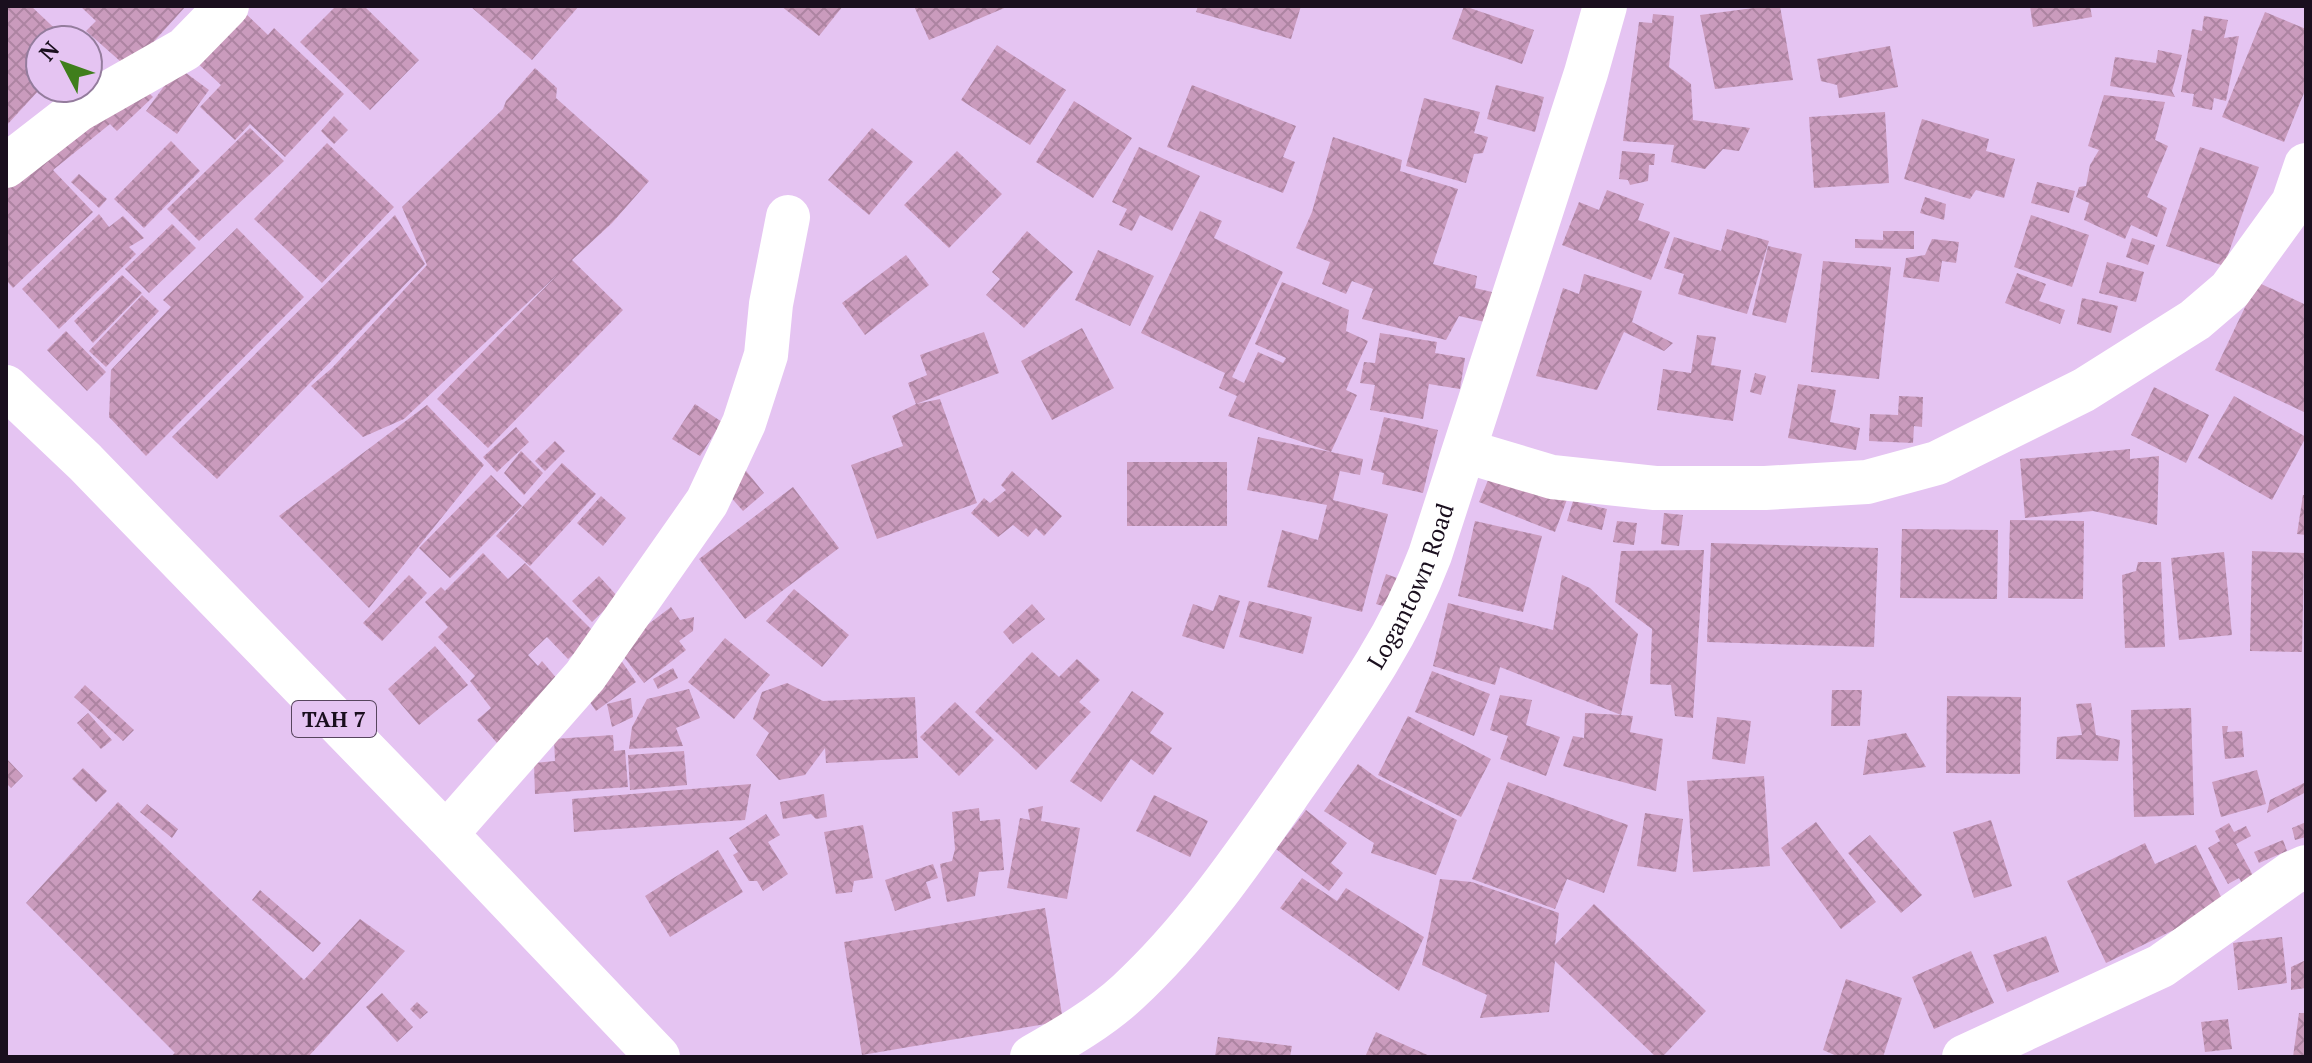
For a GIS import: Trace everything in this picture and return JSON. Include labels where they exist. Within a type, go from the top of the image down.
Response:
[{"type":"main road","points":[[6,166],[78,110],[185,49],[227,6]]},
{"type":"main road","name":"Logantown Road","points":[[1032,1057],[1073,1033],[1125,995],[1165,956],[1233,873],[1393,639],[1425,569],[1465,451],[1605,6]]},
{"type":"main road","points":[[1465,451],[1552,477],[1655,488],[1765,488],[1867,482],[1937,463],[2084,390],[2195,320],[2230,290],[2293,203],[2306,165]]},
{"type":"main road","points":[[446,834],[585,676],[707,502],[744,423],[766,355],[771,304],[788,217]]},
{"type":"main road","name":"TAH 7","points":[[6,387],[85,462],[658,1057]]},
{"type":"main road","points":[[1964,1057],[2161,966],[2292,873],[2306,867]]},
{"type":"building","points":[[6,6],[31,6],[50,24],[24,24],[26,104],[6,126]]},
{"type":"building","points":[[80,6],[186,6],[129,69],[104,47],[104,24],[93,24],[96,21]]},
{"type":"building","points":[[336,6],[364,6],[419,60],[370,110],[300,42]]},
{"type":"building","points":[[470,6],[579,6],[532,60]]},
{"type":"building","points":[[781,6],[843,6],[819,36]]},
{"type":"building","points":[[914,6],[1009,6],[929,40]]},
{"type":"building","points":[[1198,6],[1301,6],[1291,39],[1196,12]]},
{"type":"building","points":[[1464,6],[1534,30],[1522,64],[1452,39]]},
{"type":"building","points":[[1780,6],[1793,80],[1715,89],[1700,15]]},
{"type":"building","points":[[2030,6],[2090,6],[2092,17],[2033,27]]},
{"type":"building","points":[[242,10],[268,35],[274,28],[344,94],[285,157],[250,124],[235,140],[200,107],[221,85],[194,60]]},
{"type":"building","points":[[2265,12],[2306,29],[2306,88],[2284,142],[2222,117]]},
{"type":"building","points":[[1653,14],[1674,16],[1669,67],[1691,84],[1693,120],[1750,128],[1739,151],[1723,149],[1705,169],[1671,162],[1674,145],[1623,141],[1639,22],[1652,23]]},
{"type":"building","points":[[2204,16],[2228,20],[2224,38],[2239,36],[2226,101],[2214,98],[2212,110],[2192,106],[2194,94],[2181,92],[2192,29],[2202,31]]},
{"type":"building","points":[[997,45],[1066,90],[1030,145],[961,100]]},
{"type":"building","points":[[1890,46],[1898,87],[1839,98],[1837,85],[1821,81],[1817,59]]},
{"type":"building","points":[[2158,50],[2182,55],[2172,91],[2175,97],[2110,86],[2115,57],[2156,63]]},
{"type":"building","points":[[178,67],[209,90],[177,134],[146,111]]},
{"type":"building","points":[[535,68],[557,88],[556,98],[649,181],[612,223],[572,260],[623,310],[488,448],[437,399],[557,275],[404,419],[363,437],[311,386],[332,368],[427,265],[402,207],[503,109],[506,101]]},
{"type":"building","points":[[1192,85],[1296,126],[1283,157],[1295,162],[1283,193],[1167,147]]},
{"type":"building","points":[[1496,85],[1544,97],[1535,132],[1487,119]]},
{"type":"building","points":[[145,89],[153,97],[117,131],[110,124],[53,170],[93,212],[13,288],[6,280],[6,178]]},
{"type":"building","points":[[2104,95],[2165,102],[2155,140],[2168,146],[2147,197],[2167,208],[2157,237],[2131,225],[2125,239],[2084,220],[2089,203],[2076,197],[2079,187],[2086,186],[2090,165],[2099,150],[2088,146]]},
{"type":"building","points":[[1424,98],[1480,112],[1474,133],[1488,137],[1483,153],[1474,154],[1466,183],[1406,166]]},
{"type":"building","points":[[1074,101],[1132,138],[1093,198],[1036,162]]},
{"type":"building","points":[[1885,112],[1889,183],[1814,188],[1809,117]]},
{"type":"building","points":[[334,116],[348,130],[334,144],[321,131]]},
{"type":"building","points":[[1922,119],[1989,139],[1986,151],[2015,159],[2004,198],[1976,190],[1970,199],[1904,179]]},
{"type":"building","points":[[250,128],[284,161],[199,241],[167,209]]},
{"type":"building","points":[[872,128],[913,162],[869,215],[828,180]]},
{"type":"building","points":[[1333,137],[1402,160],[1400,171],[1458,189],[1433,264],[1477,276],[1475,288],[1496,293],[1489,323],[1459,316],[1446,340],[1362,319],[1373,289],[1352,281],[1346,294],[1322,284],[1330,262],[1296,248],[1312,212]]},
{"type":"building","points":[[171,141],[200,171],[144,228],[114,199]]},
{"type":"building","points":[[327,143],[394,207],[322,283],[254,219]]},
{"type":"building","points":[[1139,147],[1200,176],[1172,231],[1140,215],[1132,231],[1119,225],[1127,209],[1112,202]]},
{"type":"building","points":[[2200,147],[2259,167],[2224,266],[2166,246]]},
{"type":"building","points":[[957,151],[1002,194],[949,248],[904,205]]},
{"type":"building","points":[[1622,151],[1655,154],[1654,165],[1649,165],[1648,181],[1630,185],[1628,180],[1619,179]]},
{"type":"building","points":[[79,174],[107,199],[99,208],[71,182]]},
{"type":"building","points":[[2037,182],[2075,191],[2069,213],[2031,203]]},
{"type":"building","points":[[1607,190],[1644,204],[1638,220],[1670,232],[1651,280],[1562,245],[1579,202],[1599,210]]},
{"type":"building","points":[[1925,197],[1946,204],[1944,220],[1920,213]]},
{"type":"building","points":[[1200,211],[1222,221],[1214,238],[1283,272],[1232,377],[1244,383],[1258,352],[1283,363],[1286,358],[1255,344],[1282,282],[1349,310],[1346,331],[1368,341],[1346,390],[1357,395],[1331,452],[1228,416],[1237,396],[1219,388],[1225,373],[1141,333]]},
{"type":"building","points":[[99,214],[109,227],[123,216],[144,238],[129,247],[136,254],[59,329],[22,289]]},
{"type":"building","points":[[395,215],[425,264],[217,479],[172,437]]},
{"type":"building","points":[[2031,215],[2089,235],[2072,287],[2014,267]]},
{"type":"building","points":[[172,224],[196,248],[149,293],[125,269]]},
{"type":"building","points":[[237,228],[304,297],[146,456],[109,417],[111,370],[171,307],[163,300]]},
{"type":"building","points":[[1727,229],[1769,241],[1747,314],[1678,294],[1684,274],[1664,268],[1674,237],[1721,251]]},
{"type":"building","points":[[1027,231],[1073,272],[1024,328],[986,295],[1000,279],[992,272]]},
{"type":"building","points":[[1883,231],[1914,231],[1914,249],[1855,248],[1855,239],[1883,240]]},
{"type":"building","points":[[2132,238],[2155,245],[2148,265],[2126,257]]},
{"type":"building","points":[[1932,239],[1959,242],[1956,263],[1942,261],[1939,282],[1903,277],[1906,258],[1925,255]]},
{"type":"building","points":[[1768,246],[1802,254],[1786,323],[1752,315]]},
{"type":"building","points":[[1098,250],[1154,276],[1130,326],[1075,300]]},
{"type":"building","points":[[906,255],[929,285],[865,335],[842,303]]},
{"type":"building","points":[[1823,261],[1891,267],[1879,379],[1811,372]]},
{"type":"building","points":[[2107,262],[2144,272],[2136,302],[2099,293]]},
{"type":"building","points":[[2017,273],[2046,284],[2039,301],[2065,310],[2060,324],[2005,303]]},
{"type":"building","points":[[1584,274],[1642,291],[1632,322],[1673,343],[1664,351],[1624,332],[1597,390],[1536,376],[1563,288],[1579,294]]},
{"type":"building","points":[[122,275],[142,293],[93,343],[74,321]]},
{"type":"building","points":[[2257,282],[2306,305],[2306,413],[2215,370]]},
{"type":"building","points":[[142,295],[159,311],[106,367],[89,351]]},
{"type":"building","points":[[2082,298],[2118,306],[2111,333],[2077,324]]},
{"type":"building","points":[[1082,328],[1114,388],[1052,420],[1021,361]]},
{"type":"building","points":[[66,331],[106,372],[87,391],[47,350]]},
{"type":"building","points":[[984,332],[999,373],[916,404],[908,383],[927,375],[920,355]]},
{"type":"building","points":[[1380,333],[1437,342],[1435,353],[1465,358],[1460,389],[1429,384],[1423,419],[1370,410],[1375,385],[1360,383],[1364,362],[1375,363]]},
{"type":"building","points":[[1697,335],[1716,337],[1711,365],[1741,370],[1733,421],[1657,410],[1663,369],[1691,373]]},
{"type":"building","points":[[1755,373],[1766,376],[1761,395],[1750,392]]},
{"type":"building","points":[[1798,384],[1836,390],[1830,422],[1860,428],[1856,450],[1788,438]]},
{"type":"building","points":[[2154,387],[2209,415],[2186,463],[2131,435]]},
{"type":"building","points":[[1899,396],[1923,397],[1922,427],[1914,426],[1913,443],[1869,441],[1870,414],[1898,415]]},
{"type":"building","points":[[2234,396],[2306,437],[2272,500],[2198,458]]},
{"type":"building","points":[[940,399],[977,503],[877,539],[851,465],[903,446],[892,416],[916,404]]},
{"type":"building","points":[[695,404],[722,422],[700,456],[672,439]]},
{"type":"building","points":[[427,405],[484,465],[369,608],[279,516]]},
{"type":"building","points":[[1384,417],[1438,430],[1423,493],[1382,484],[1384,473],[1371,470]]},
{"type":"building","points":[[516,427],[529,442],[497,472],[483,457]]},
{"type":"building","points":[[1258,437],[1363,459],[1360,475],[1340,471],[1333,500],[1388,514],[1362,612],[1267,587],[1282,530],[1318,540],[1327,505],[1247,490]]},
{"type":"building","points":[[555,441],[565,451],[545,471],[535,461]]},
{"type":"building","points":[[2130,449],[2130,459],[2159,456],[2157,525],[2093,511],[2025,518],[2020,459]]},
{"type":"building","points":[[521,451],[543,473],[524,495],[504,473]]},
{"type":"building","points":[[1127,462],[1227,462],[1227,526],[1127,526]]},
{"type":"building","points":[[562,463],[596,494],[530,566],[496,536]]},
{"type":"building","points":[[742,466],[764,493],[743,511],[720,485]]},
{"type":"building","points":[[1493,468],[1569,494],[1555,532],[1479,502]]},
{"type":"building","points":[[1012,471],[1062,516],[1044,536],[1036,528],[1028,537],[1013,525],[998,537],[971,513],[984,498],[990,503],[1006,490],[1001,485]]},
{"type":"building","points":[[491,475],[522,506],[450,578],[419,548]]},
{"type":"building","points":[[793,487],[839,548],[745,619],[699,559]]},
{"type":"building","points":[[2303,495],[2306,495],[2306,535],[2297,534]]},
{"type":"building","points":[[601,496],[626,518],[603,546],[577,523]]},
{"type":"building","points":[[1573,501],[1607,509],[1602,530],[1567,521]]},
{"type":"building","points":[[1664,513],[1683,515],[1679,546],[1661,544]]},
{"type":"building","points":[[2010,520],[2084,521],[2083,599],[2008,598]]},
{"type":"building","points":[[1475,521],[1542,536],[1523,612],[1458,596]]},
{"type":"building","points":[[1617,521],[1637,523],[1634,545],[1613,542]]},
{"type":"building","points":[[1902,529],[1998,530],[1997,599],[1900,598]]},
{"type":"building","points":[[1711,543],[1878,548],[1874,647],[1707,642]]},
{"type":"building","points":[[1704,550],[1693,718],[1675,716],[1671,685],[1650,684],[1652,629],[1615,602],[1621,551]]},
{"type":"building","points":[[2252,551],[2304,553],[2302,652],[2250,651]]},
{"type":"building","points":[[2224,552],[2232,635],[2179,640],[2171,558]]},
{"type":"building","points":[[483,553],[508,579],[525,563],[596,634],[568,659],[547,637],[528,655],[538,666],[542,661],[558,680],[497,743],[477,720],[491,708],[470,681],[475,676],[438,637],[448,627],[425,602],[441,587],[445,591]]},
{"type":"building","points":[[2138,562],[2161,562],[2165,647],[2125,648],[2122,575],[2136,571]]},
{"type":"building","points":[[1386,574],[1400,579],[1390,608],[1376,604]]},
{"type":"building","points":[[409,575],[427,593],[382,641],[363,623]]},
{"type":"building","points":[[1562,575],[1590,588],[1638,634],[1621,715],[1500,667],[1495,685],[1433,666],[1448,603],[1553,630]]},
{"type":"building","points":[[599,576],[618,597],[592,622],[572,601]]},
{"type":"building","points":[[794,589],[849,635],[822,667],[766,621]]},
{"type":"building","points":[[1219,595],[1240,601],[1224,649],[1182,636],[1193,604],[1213,611]]},
{"type":"building","points":[[1249,601],[1312,617],[1303,654],[1239,637]]},
{"type":"building","points":[[1032,604],[1045,619],[1013,644],[1003,632]]},
{"type":"building","points":[[671,607],[680,620],[694,617],[693,631],[679,641],[686,650],[644,683],[617,648]]},
{"type":"building","points":[[725,638],[770,675],[734,719],[688,682]]},
{"type":"building","points":[[435,646],[468,685],[419,725],[388,689]]},
{"type":"building","points":[[1032,652],[1059,677],[1077,659],[1100,680],[1079,702],[1091,712],[1036,770],[975,712]]},
{"type":"building","points":[[616,653],[636,682],[596,711],[583,692]]},
{"type":"building","points":[[673,668],[678,678],[658,689],[653,679]]},
{"type":"building","points":[[1432,671],[1490,694],[1474,736],[1415,712]]},
{"type":"building","points":[[787,683],[823,701],[915,697],[918,758],[826,763],[825,748],[805,775],[779,780],[756,755],[769,733],[753,719],[762,692]]},
{"type":"building","points":[[85,685],[134,730],[123,741],[74,697]]},
{"type":"building","points":[[689,689],[700,718],[676,728],[683,746],[629,749],[632,727],[647,699]]},
{"type":"building","points":[[1832,690],[1862,690],[1860,726],[1831,726]]},
{"type":"building","points":[[1132,691],[1164,713],[1150,733],[1172,748],[1153,775],[1131,759],[1101,802],[1070,781]]},
{"type":"building","points":[[1500,695],[1532,700],[1526,725],[1560,737],[1546,776],[1500,759],[1508,736],[1490,730]]},
{"type":"building","points":[[1947,696],[2021,697],[2020,774],[1946,773]]},
{"type":"building","points":[[631,698],[633,717],[612,727],[607,704]]},
{"type":"building","points":[[955,702],[994,740],[959,776],[920,737]]},
{"type":"building","points":[[2091,703],[2096,735],[2120,740],[2118,761],[2056,759],[2057,737],[2082,735],[2076,704]]},
{"type":"building","points":[[2191,708],[2194,815],[2134,817],[2131,710]]},
{"type":"building","points":[[88,713],[112,740],[101,749],[77,723]]},
{"type":"building","points":[[1585,713],[1633,716],[1630,732],[1663,739],[1656,791],[1563,766],[1573,736],[1584,738]]},
{"type":"building","points":[[1408,716],[1491,759],[1461,817],[1378,775]]},
{"type":"building","points":[[1717,717],[1751,721],[1745,764],[1712,759]]},
{"type":"building","points":[[2222,726],[2228,726],[2227,732],[2242,731],[2244,757],[2225,759]]},
{"type":"building","points":[[1906,733],[1926,767],[1863,775],[1868,740]]},
{"type":"building","points":[[613,735],[614,751],[625,750],[628,787],[535,794],[534,763],[555,761],[554,739]]},
{"type":"building","points":[[684,751],[687,785],[630,790],[628,755]]},
{"type":"building","points":[[6,758],[23,776],[11,788],[6,783]]},
{"type":"building","points":[[1358,764],[1377,778],[1457,820],[1436,875],[1371,853],[1374,843],[1324,811]]},
{"type":"building","points":[[83,768],[107,791],[96,802],[72,779]]},
{"type":"building","points":[[2257,770],[2266,804],[2221,817],[2212,782]]},
{"type":"building","points":[[1764,776],[1770,866],[1693,872],[1687,781]]},
{"type":"building","points":[[1508,782],[1628,825],[1604,893],[1567,879],[1555,909],[1472,879]]},
{"type":"building","points":[[2306,782],[2306,792],[2267,813],[2270,800]]},
{"type":"building","points":[[751,784],[745,820],[574,832],[572,799]]},
{"type":"building","points":[[824,794],[827,817],[816,819],[811,814],[783,819],[780,802]]},
{"type":"building","points":[[1154,795],[1208,821],[1190,857],[1136,831]]},
{"type":"building","points":[[118,802],[304,980],[360,919],[405,951],[308,1057],[170,1057],[175,1053],[26,903]]},
{"type":"building","points":[[147,804],[178,829],[172,838],[140,812]]},
{"type":"building","points":[[1043,806],[1041,821],[1080,828],[1067,899],[1007,888],[1020,818],[1030,820],[1028,809]]},
{"type":"building","points":[[979,808],[980,821],[1000,819],[1004,870],[979,872],[975,896],[947,902],[940,864],[952,861],[955,849],[952,812]]},
{"type":"building","points":[[1306,810],[1347,843],[1331,863],[1343,873],[1329,891],[1276,849]]},
{"type":"building","points":[[1645,813],[1683,819],[1676,872],[1637,866]]},
{"type":"building","points":[[766,814],[780,835],[768,842],[788,874],[763,891],[757,881],[749,881],[733,855],[738,852],[729,838]]},
{"type":"building","points":[[1991,820],[2012,886],[1974,898],[1953,832]]},
{"type":"building","points":[[1816,822],[1876,902],[1841,929],[1781,848]]},
{"type":"building","points":[[2306,822],[2306,837],[2295,840],[2292,828]]},
{"type":"building","points":[[2229,823],[2234,832],[2246,826],[2251,836],[2236,844],[2257,883],[2246,890],[2239,878],[2228,884],[2208,848],[2220,841],[2215,831]]},
{"type":"building","points":[[863,825],[873,878],[854,881],[852,892],[836,894],[824,832]]},
{"type":"building","points":[[1870,835],[1922,895],[1901,913],[1848,853]]},
{"type":"building","points":[[2283,840],[2287,851],[2259,863],[2254,852]]},
{"type":"building","points":[[2145,843],[2155,864],[2196,845],[2225,905],[2106,963],[2067,881]]},
{"type":"building","points":[[718,850],[743,892],[670,937],[645,896]]},
{"type":"building","points":[[933,864],[938,878],[926,882],[931,898],[895,911],[885,880]]},
{"type":"building","points":[[1302,878],[1337,901],[1346,888],[1424,937],[1399,991],[1280,908]]},
{"type":"building","points":[[1440,879],[1472,882],[1559,913],[1555,945],[1594,904],[1706,1011],[1662,1057],[1656,1057],[1555,961],[1549,1012],[1480,1018],[1487,995],[1422,965]]},
{"type":"building","points":[[260,890],[321,943],[313,952],[252,900]]},
{"type":"building","points":[[1045,908],[1063,1021],[862,1055],[844,942]]},
{"type":"building","points":[[2046,936],[2059,972],[2007,992],[1993,955]]},
{"type":"building","points":[[2282,937],[2287,983],[2238,990],[2233,943]]},
{"type":"building","points":[[1971,951],[1994,1003],[1934,1029],[1912,977]]},
{"type":"building","points":[[2306,960],[2306,988],[2291,990],[2291,967]]},
{"type":"building","points":[[1846,979],[1902,998],[1883,1057],[1839,1057],[1823,1050]]},
{"type":"building","points":[[382,993],[413,1027],[397,1042],[366,1007]]},
{"type":"building","points":[[417,1002],[428,1012],[420,1019],[410,1009]]},
{"type":"building","points":[[2299,1013],[2306,1013],[2306,1057],[2293,1057]]},
{"type":"building","points":[[2228,1019],[2232,1049],[2205,1052],[2201,1022]]},
{"type":"building","points":[[1376,1032],[1432,1057],[1365,1057]]},
{"type":"building","points":[[1218,1037],[1292,1046],[1290,1057],[1215,1057]]}]
